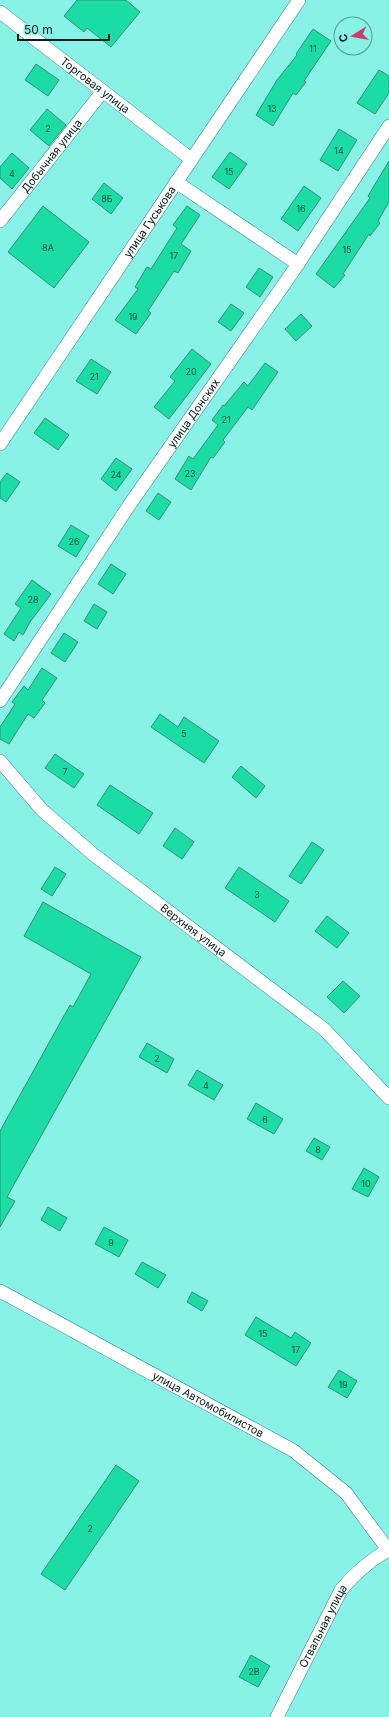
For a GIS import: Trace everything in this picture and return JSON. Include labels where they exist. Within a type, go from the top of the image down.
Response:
[{"type":"street","name":"улица Гуськова","points":[[0,444],[299,0]]},
{"type":"street","name":"Торговая улица","points":[[0,12],[191,159]]},
{"type":"street","name":"Добычная улица","points":[[0,221],[103,91]]},
{"type":"street","name":"улица Донских","points":[[0,701],[130,504],[298,264],[389,126]]},
{"type":"street","points":[[176,182],[298,264]]},
{"type":"street","name":"Верхняя улица","points":[[0,761],[42,810],[94,855],[324,1029],[389,1098]]},
{"type":"street","name":"улица Автомобилистов","points":[[0,1291],[294,1451],[346,1493],[388,1550]]},
{"type":"street","name":"Отвальная улица","points":[[277,1717],[341,1590],[353,1575],[367,1563],[388,1550]]},
{"type":"building","points":[[77,0],[126,0],[140,12],[111,47],[87,28],[84,32],[64,16]]},
{"type":"building","points":[[313,29],[331,41],[304,81],[306,82],[296,95],[293,93],[273,126],[256,115],[277,80],[297,55],[296,54]]},
{"type":"building","points":[[36,64],[59,80],[48,96],[25,80]]},
{"type":"building","points":[[379,70],[389,76],[389,93],[375,114],[357,103]]},
{"type":"building","points":[[47,109],[66,125],[49,146],[30,130]]},
{"type":"building","points":[[339,129],[357,140],[338,171],[320,160]]},
{"type":"building","points":[[230,152],[247,164],[229,189],[212,177]]},
{"type":"building","points":[[12,153],[29,168],[12,189],[0,178],[0,167]]},
{"type":"building","points":[[389,161],[389,202],[378,221],[380,223],[370,236],[369,234],[343,274],[345,275],[334,288],[316,274],[370,198],[368,196]]},
{"type":"building","points":[[104,183],[123,198],[111,214],[92,199]]},
{"type":"building","points":[[304,186],[321,198],[298,231],[281,219]]},
{"type":"building","points":[[43,206],[89,242],[54,288],[8,252]]},
{"type":"building","points":[[187,206],[200,215],[181,244],[191,251],[178,273],[174,271],[148,311],[151,313],[136,334],[115,320],[138,289],[135,287],[147,267],[151,269],[177,228],[173,225]]},
{"type":"building","points":[[259,268],[273,277],[260,297],[246,287]]},
{"type":"building","points":[[231,304],[244,313],[231,331],[218,322]]},
{"type":"building","points":[[301,314],[312,326],[296,341],[285,329]]},
{"type":"building","points":[[192,349],[211,364],[169,419],[154,407],[175,381],[170,377]]},
{"type":"building","points":[[91,359],[111,372],[97,394],[76,381]]},
{"type":"building","points":[[265,363],[278,372],[252,410],[248,407],[223,440],[225,442],[213,458],[211,457],[191,490],[175,479],[189,456],[193,459],[218,425],[212,420],[223,405],[224,406],[244,382],[248,386]]},
{"type":"building","points":[[45,418],[69,435],[58,450],[34,433]]},
{"type":"building","points":[[116,458],[132,469],[116,491],[101,479]]},
{"type":"building","points":[[7,473],[20,482],[6,502],[0,498],[0,482]]},
{"type":"building","points":[[158,493],[171,502],[159,520],[146,511]]},
{"type":"building","points":[[71,525],[89,536],[76,557],[58,546]]},
{"type":"building","points":[[111,564],[126,574],[113,594],[98,584]]},
{"type":"building","points":[[32,580],[51,594],[30,622],[23,635],[19,632],[14,641],[4,634],[21,608],[15,604]]},
{"type":"building","points":[[94,604],[107,612],[97,629],[84,621]]},
{"type":"building","points":[[64,633],[78,642],[65,662],[51,653]]},
{"type":"building","points":[[42,668],[57,678],[42,700],[45,703],[34,718],[28,714],[9,744],[0,739],[0,727],[15,704],[12,702],[24,686],[28,690]]},
{"type":"building","points":[[160,714],[178,727],[184,717],[219,741],[204,763],[151,727]]},
{"type":"building","points":[[55,754],[84,774],[74,788],[45,768]]},
{"type":"building","points":[[241,766],[265,786],[256,798],[232,777]]},
{"type":"building","points":[[110,785],[153,813],[139,834],[97,805]]},
{"type":"building","points":[[175,828],[194,842],[182,859],[163,846]]},
{"type":"building","points":[[312,842],[324,850],[301,884],[289,876]]},
{"type":"building","points":[[55,867],[66,874],[52,896],[41,889]]},
{"type":"building","points":[[239,867],[289,901],[275,922],[225,888]]},
{"type":"building","points":[[43,902],[141,957],[7,1197],[15,1201],[0,1227],[0,1131],[70,1005],[73,1007],[91,974],[24,936]]},
{"type":"building","points":[[327,916],[349,933],[337,948],[315,931]]},
{"type":"building","points":[[343,981],[360,996],[344,1013],[327,997]]},
{"type":"building","points":[[147,1043],[174,1059],[167,1073],[139,1057]]},
{"type":"building","points":[[197,1070],[223,1085],[214,1100],[188,1085]]},
{"type":"building","points":[[256,1103],[283,1119],[274,1134],[247,1119]]},
{"type":"building","points":[[314,1138],[330,1147],[322,1160],[306,1151]]},
{"type":"building","points":[[364,1168],[379,1177],[368,1197],[352,1189]]},
{"type":"building","points":[[48,1207],[67,1218],[60,1231],[41,1220]]},
{"type":"building","points":[[104,1227],[128,1240],[119,1257],[95,1244]]},
{"type":"building","points":[[142,1262],[166,1275],[158,1288],[135,1274]]},
{"type":"building","points":[[192,1292],[208,1301],[202,1311],[187,1302]]},
{"type":"building","points":[[256,1317],[291,1338],[295,1332],[311,1343],[296,1366],[245,1335]]},
{"type":"building","points":[[339,1370],[357,1381],[347,1398],[328,1387]]},
{"type":"building","points":[[116,1465],[139,1481],[65,1590],[41,1574]]},
{"type":"building","points":[[251,1655],[270,1666],[258,1687],[239,1677]]}]
